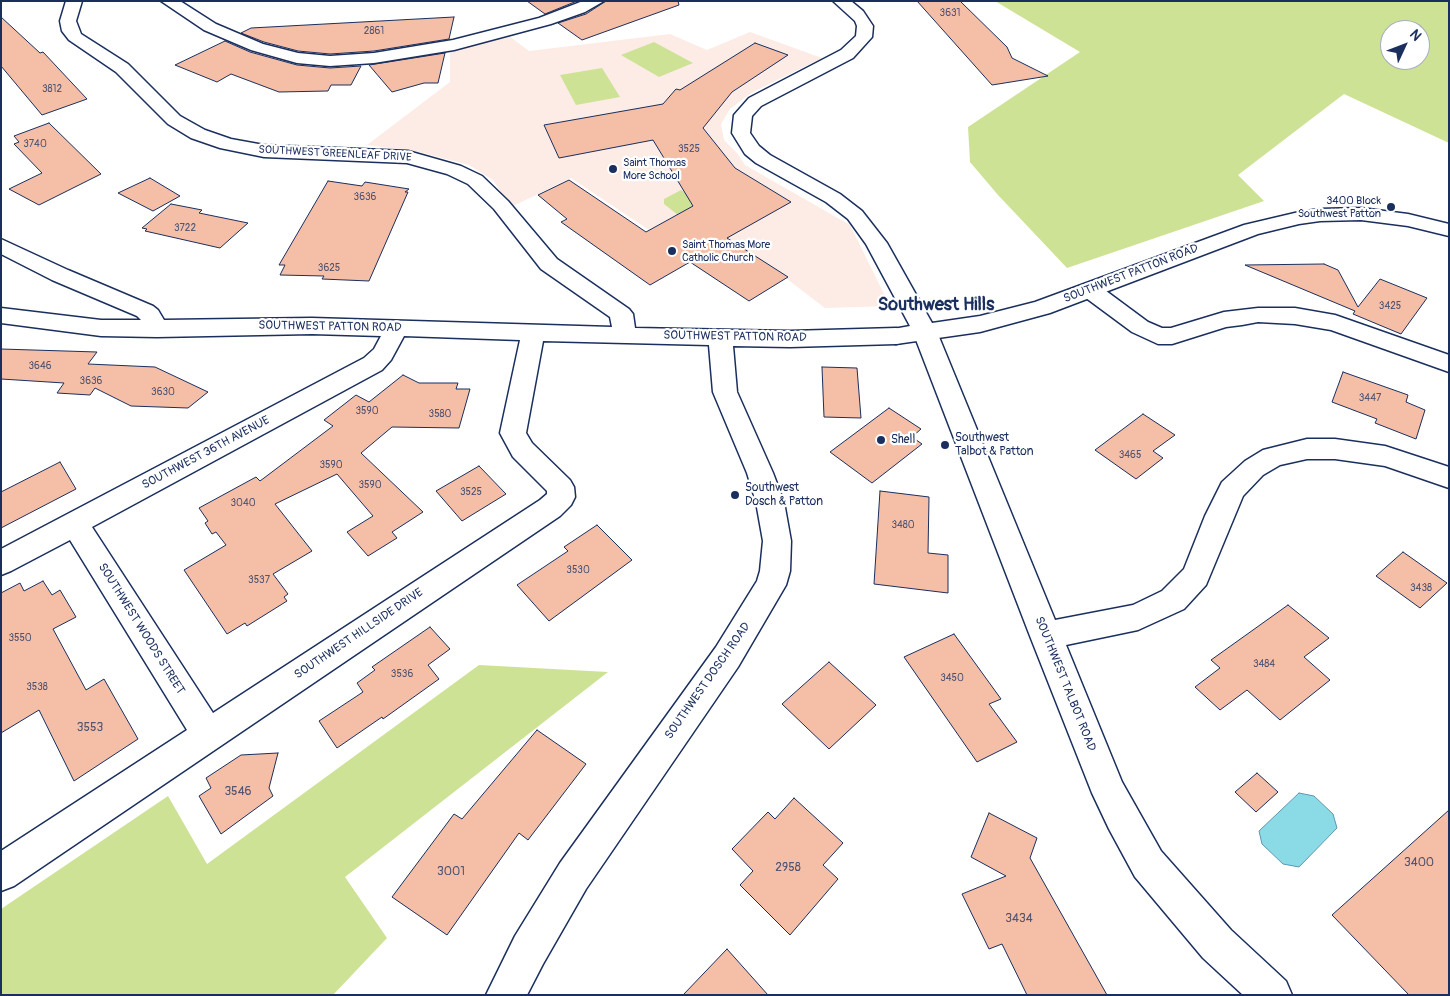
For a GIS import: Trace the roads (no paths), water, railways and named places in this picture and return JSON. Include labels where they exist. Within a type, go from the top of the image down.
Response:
[{"type":"street","name":"SOUTHWEST GREENLEAF DRIVE","points":[[74,1],[68,21],[70,30],[75,37],[122,68],[174,120],[198,134],[227,144],[264,151],[408,157],[454,170],[475,180],[501,205],[549,264],[621,314],[625,335]]},
{"type":"street","points":[[169,1],[210,27],[257,46],[297,58],[330,61],[374,58],[454,45],[546,21],[596,1]]},
{"type":"street","name":"SOUTHWEST TALBOT ROAD","points":[[840,1],[862,20],[866,32],[864,37],[847,54],[754,102],[743,115],[741,133],[748,146],[763,159],[833,198],[855,215],[876,243],[925,332],[1109,794],[1134,842],[1148,864],[1193,918],[1217,944],[1272,995]]},
{"type":"street","name":"SOUTHWEST PATTON ROAD","points":[[1,315],[101,328],[157,329],[302,326],[720,337],[817,338],[896,336],[996,320],[1042,308],[1251,229],[1299,218],[1320,215],[1361,214],[1408,220],[1449,230]]},
{"type":"street","points":[[1,245],[60,275],[144,311],[150,315],[157,329]]},
{"type":"street","points":[[1090,290],[1140,327],[1158,336],[1172,336],[1224,320],[1242,317],[1258,315],[1295,316],[1335,323],[1449,364]]},
{"type":"street","name":"SOUTHWEST 36TH AVENUE","points":[[1,563],[373,364],[383,354],[397,328]]},
{"type":"street","name":"SOUTHWEST HILLSIDE DRIVE","points":[[1,873],[550,508],[561,497],[560,487],[522,450],[513,433],[533,332]]},
{"type":"street","name":"SOUTHWEST DOSCH ROAD","points":[[506,995],[543,925],[573,876],[732,650],[770,585],[775,571],[777,541],[770,502],[760,473],[725,392],[720,337]]},
{"type":"street","points":[[1045,636],[1138,617],[1173,600],[1196,576],[1219,516],[1232,489],[1254,468],[1272,457],[1307,449],[1335,449],[1385,456],[1428,469],[1449,478]]},
{"type":"street","name":"SOUTHWEST WOODS STREET","points":[[75,524],[208,734]]},
{"type":"water","points":[[1299,793],[1314,796],[1333,814],[1337,828],[1299,867],[1283,864],[1262,844],[1259,831]]},
{"type":"place","name":"Saint Thomas More School","points":[[613,169]]},
{"type":"place","name":"3400 Block Southwest Patton","points":[[1391,207]]},
{"type":"place","name":"Saint Thomas More Catholic Church","points":[[672,251]]},
{"type":"place","name":"Shell","points":[[881,440]]},
{"type":"place","name":"Southwest Talbot & Patton","points":[[945,445]]},
{"type":"place","name":"Southwest Dosch & Patton","points":[[735,495]]},
{"type":"district","name":"Southwest Hills","points":[[936,305]]}]
